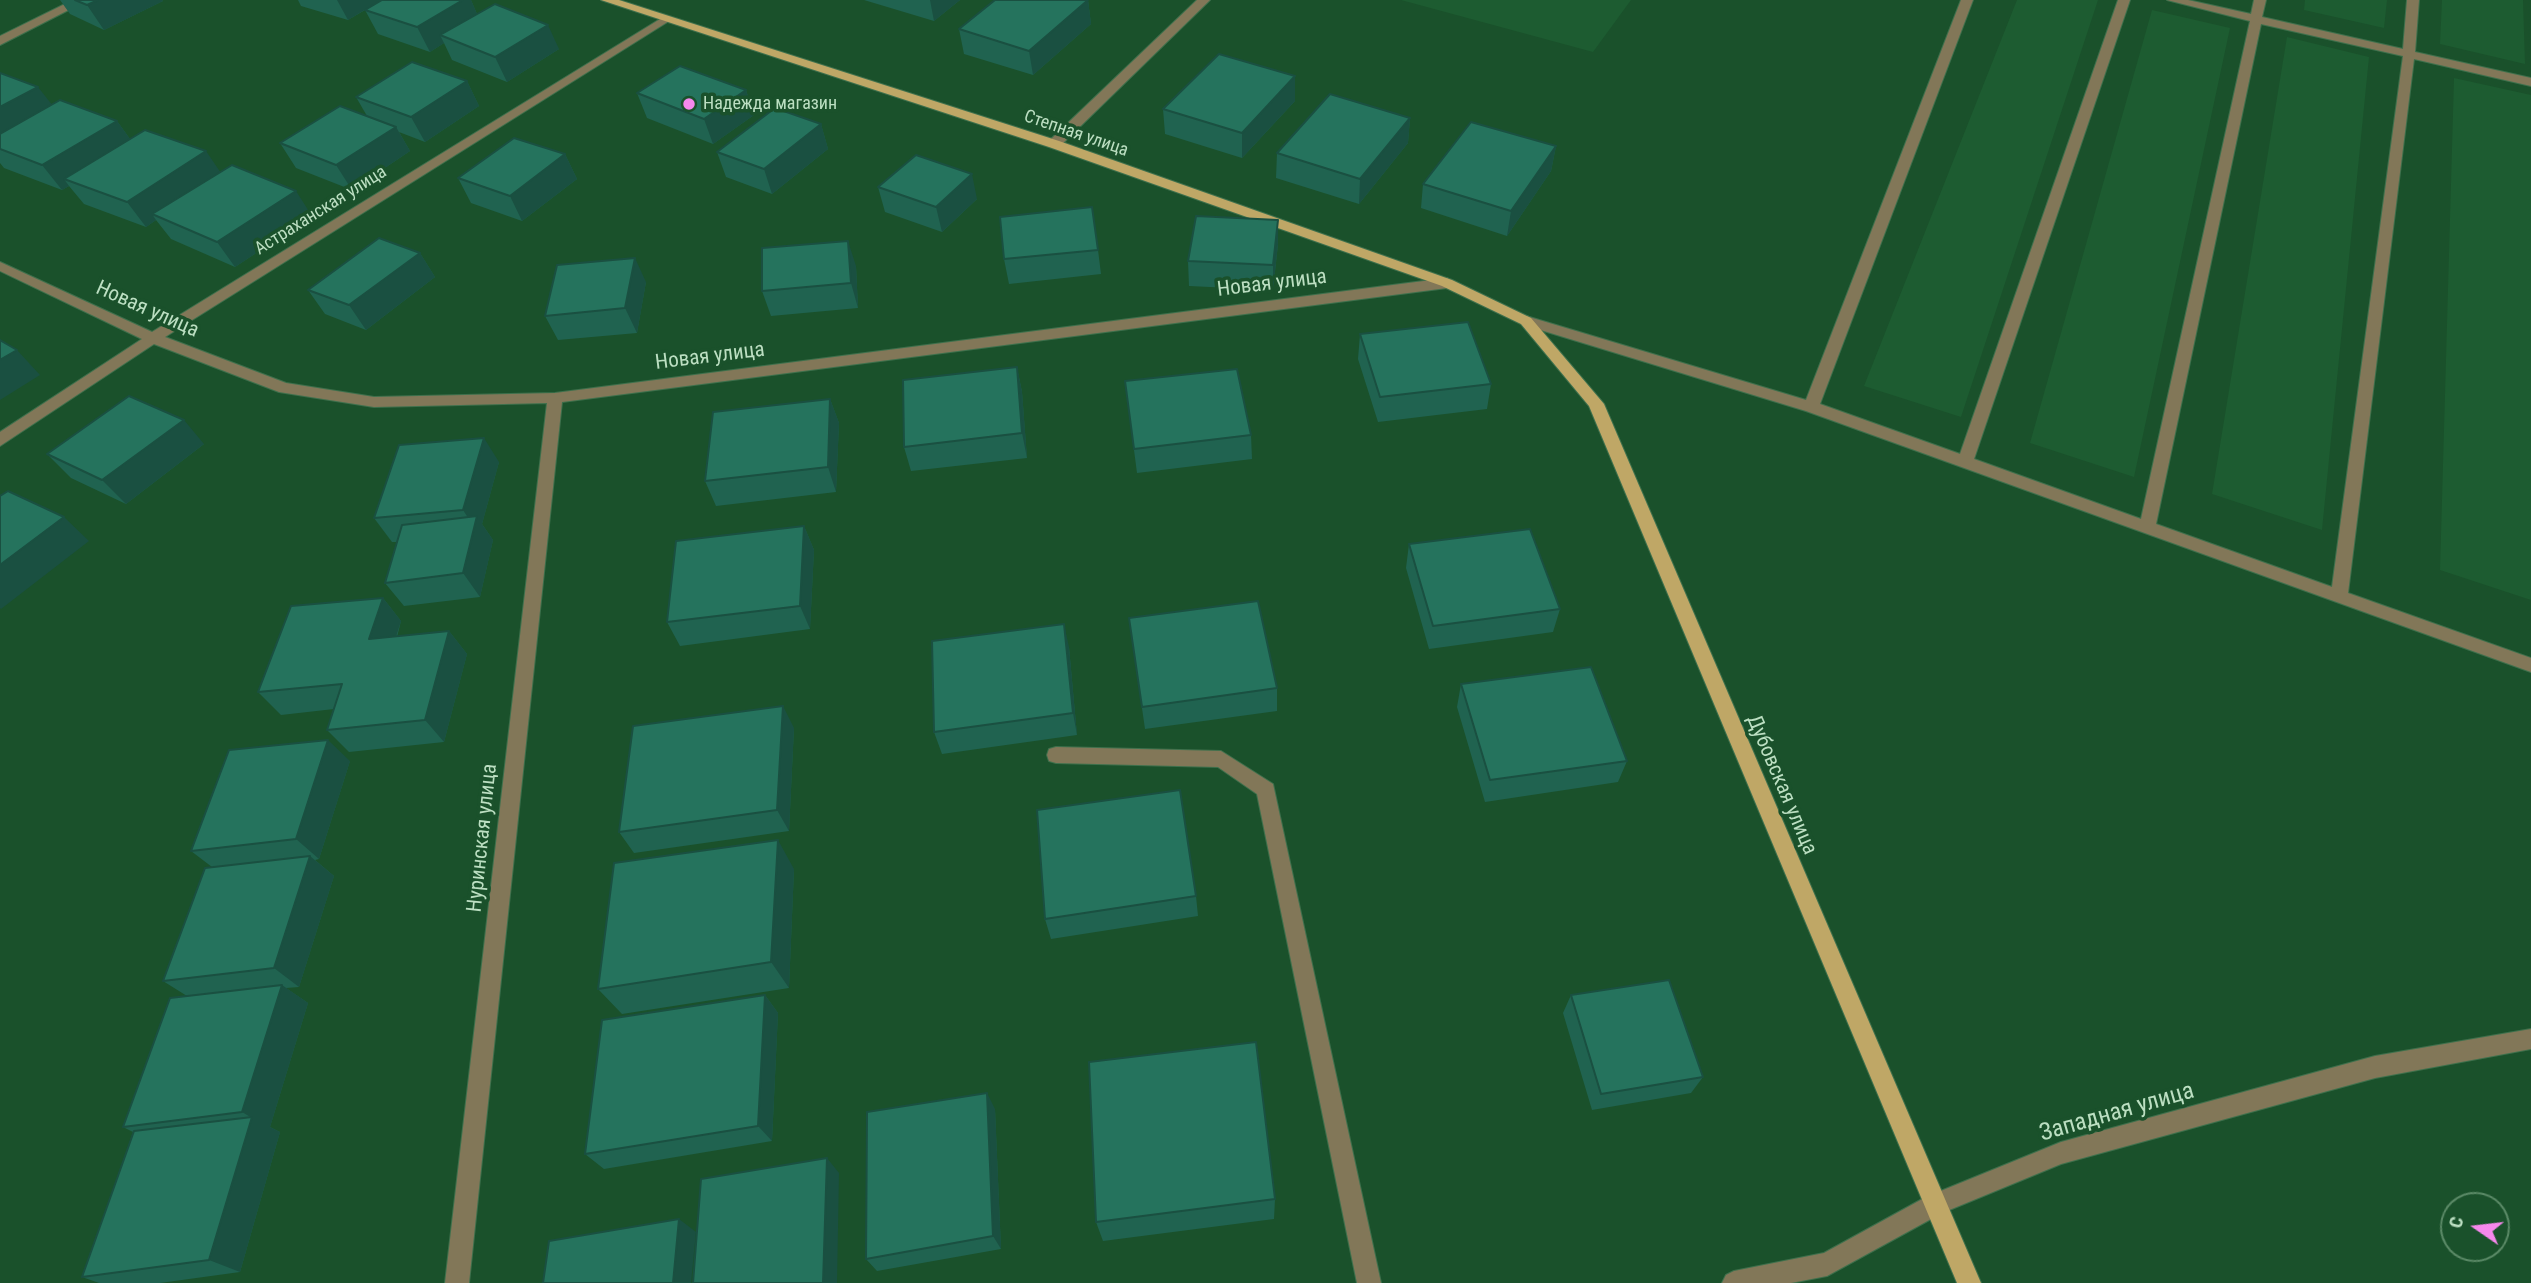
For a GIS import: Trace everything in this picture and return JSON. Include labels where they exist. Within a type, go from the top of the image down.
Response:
[{"type":"main road","name":"Степная улица","points":[[607,0],[1054,145],[1447,283],[1526,321]]},
{"type":"main road","name":"Дубовская улица","points":[[1526,321],[1596,404],[1969,1283]]},
{"type":"street","points":[[0,41],[82,0]]},
{"type":"street","points":[[1054,145],[1204,0]]},
{"type":"street","points":[[1811,407],[1967,0]]},
{"type":"street","points":[[1965,462],[2124,0]]},
{"type":"street","points":[[2173,0],[2531,82]]},
{"type":"street","points":[[2147,528],[2260,0]]},
{"type":"street","points":[[2339,597],[2409,54],[2413,0]]},
{"type":"street","name":"Астраханская улица","points":[[0,440],[153,338],[666,19]]},
{"type":"street","name":"Новая улица","points":[[0,266],[153,338],[284,388],[374,402],[555,398],[1447,283]]},
{"type":"street","points":[[1526,321],[1811,407],[2531,666]]},
{"type":"street","name":"Нуринская улица","points":[[457,1283],[555,398]]},
{"type":"street","points":[[1056,755],[1222,759],[1266,790],[1368,1283]]},
{"type":"street","name":"Западная улица","points":[[1734,1283],[1827,1265],[1934,1205],[2061,1153],[2375,1067],[2531,1039]]},
{"type":"shaded area","points":[[1401,0],[1631,0],[1593,52]]},
{"type":"shaded area","points":[[2017,0],[2098,0],[1961,417],[1864,386]]},
{"type":"shaded area","points":[[2305,0],[2387,0],[2384,28],[2304,10]]},
{"type":"shaded area","points":[[2442,0],[2523,0],[2525,64],[2440,44]]},
{"type":"shaded area","points":[[2152,10],[2230,28],[2134,477],[2030,443]]},
{"type":"shaded area","points":[[2287,37],[2369,57],[2322,530],[2212,494]]},
{"type":"shaded area","points":[[2454,78],[2531,95],[2531,600],[2440,570]]},
{"type":"building","points":[[75,0],[98,0],[87,5]]},
{"type":"building","points":[[382,0],[463,0],[417,27],[365,10]]},
{"type":"building","points":[[995,0],[1088,0],[1029,51],[959,29]]},
{"type":"building","points":[[495,4],[548,25],[495,57],[440,35]]},
{"type":"building","points":[[1219,54],[1295,76],[1242,133],[1163,109]]},
{"type":"building","points":[[412,62],[467,81],[411,117],[356,97]]},
{"type":"building","points":[[680,66],[746,90],[704,119],[637,93]]},
{"type":"building","points":[[0,73],[38,87],[0,107]]},
{"type":"building","points":[[1330,94],[1410,118],[1360,179],[1277,153]]},
{"type":"building","points":[[60,100],[117,121],[42,165],[0,149],[0,134]]},
{"type":"building","points":[[340,106],[396,127],[336,165],[280,143]]},
{"type":"building","points":[[775,108],[821,124],[764,169],[717,152]]},
{"type":"building","points":[[1471,122],[1556,146],[1511,211],[1423,184]]},
{"type":"building","points":[[145,130],[206,151],[127,202],[64,179]]},
{"type":"building","points":[[514,138],[565,154],[510,196],[458,178]]},
{"type":"building","points":[[916,155],[972,174],[936,207],[878,187]]},
{"type":"building","points":[[232,165],[296,191],[217,242],[152,214]]},
{"type":"building","points":[[1092,207],[1098,250],[1004,259],[1000,217]]},
{"type":"building","points":[[1196,216],[1278,220],[1273,265],[1188,261]]},
{"type":"building","points":[[379,238],[420,253],[349,305],[308,290]]},
{"type":"building","points":[[848,241],[851,283],[762,291],[762,248]]},
{"type":"building","points":[[635,258],[625,308],[545,316],[557,265]]},
{"type":"building","points":[[1468,322],[1491,384],[1380,397],[1360,334]]},
{"type":"building","points":[[0,340],[17,350],[0,360]]},
{"type":"building","points":[[1017,367],[1022,433],[904,447],[903,380]]},
{"type":"building","points":[[1237,369],[1251,435],[1134,449],[1125,381]]},
{"type":"building","points":[[129,396],[184,420],[102,480],[47,454]]},
{"type":"building","points":[[830,399],[828,467],[705,481],[713,412]]},
{"type":"building","points":[[484,438],[463,510],[374,518],[399,445]]},
{"type":"building","points":[[8,491],[64,517],[0,565],[0,496]]},
{"type":"building","points":[[477,516],[463,573],[385,583],[402,525]]},
{"type":"building","points":[[804,526],[800,606],[667,622],[676,541]]},
{"type":"building","points":[[1530,529],[1560,609],[1433,626],[1409,544]]},
{"type":"building","points":[[383,598],[369,639],[449,631],[425,720],[327,730],[342,684],[258,692],[291,606]]},
{"type":"building","points":[[1258,601],[1277,688],[1142,707],[1129,618]]},
{"type":"building","points":[[1064,624],[1073,713],[934,732],[932,641]]},
{"type":"building","points":[[1591,667],[1627,761],[1490,780],[1461,684]]},
{"type":"building","points":[[783,706],[777,810],[619,832],[633,726]]},
{"type":"building","points":[[328,740],[296,839],[191,851],[229,750]]},
{"type":"building","points":[[1180,790],[1196,896],[1045,919],[1037,810]]},
{"type":"building","points":[[778,840],[771,962],[598,989],[614,863]]},
{"type":"building","points":[[310,856],[274,968],[163,981],[205,868]]},
{"type":"building","points":[[1669,980],[1703,1077],[1601,1094],[1571,995]]},
{"type":"building","points":[[282,985],[242,1112],[123,1127],[170,998]]},
{"type":"building","points":[[765,995],[758,1126],[585,1154],[602,1020]]},
{"type":"building","points":[[1256,1042],[1275,1199],[1096,1222],[1089,1062]]},
{"type":"building","points":[[987,1093],[993,1236],[866,1259],[867,1112]]},
{"type":"building","points":[[252,1117],[209,1260],[82,1277],[134,1131]]},
{"type":"building","points":[[827,1158],[823,1283],[693,1283],[701,1179]]},
{"type":"building","points":[[679,1219],[673,1283],[543,1283],[549,1241]]},
{"type":"place","name":"Надежда магазин","points":[[689,104]]}]
